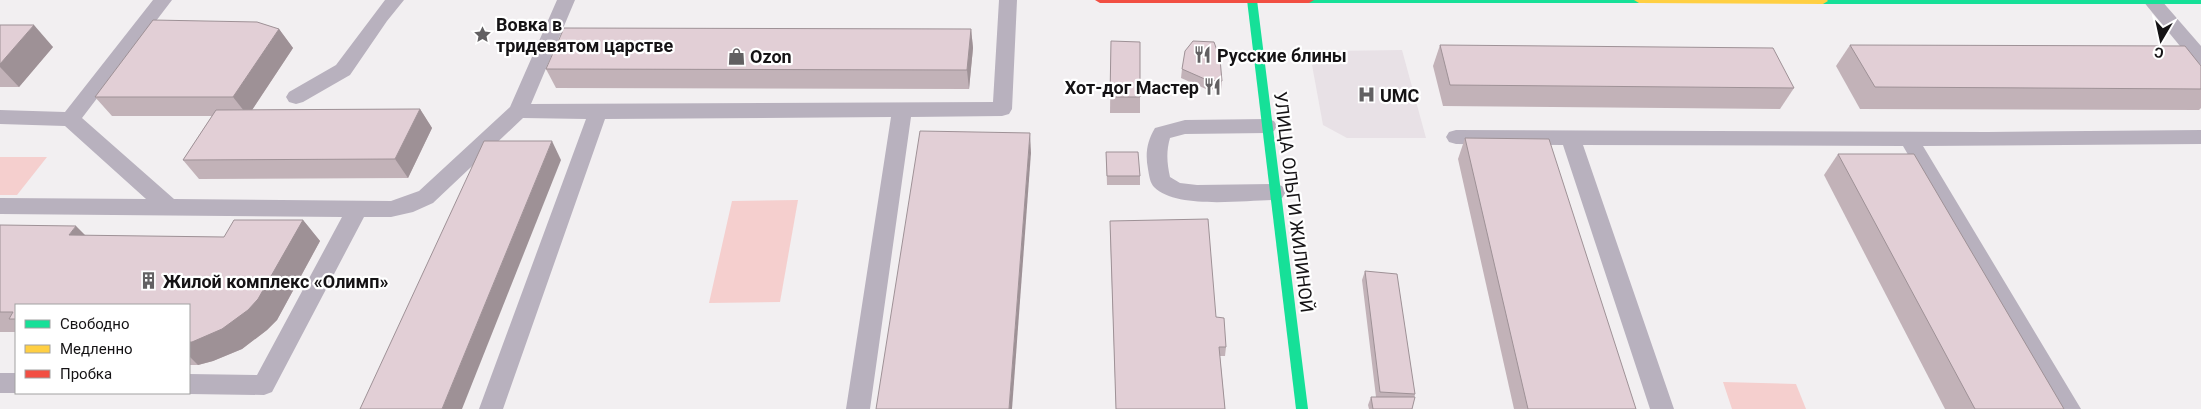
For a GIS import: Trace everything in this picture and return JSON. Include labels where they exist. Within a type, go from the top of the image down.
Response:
[{"type":"street","points":[[1100,0],[2201,1]]},
{"type":"street","name":"УЛИЦА ОЛЬГИ ЖИЛИНОЙ","points":[[1252,1],[1302,409]]},
{"type":"lane","points":[[70,119],[163,0]]},
{"type":"lane","points":[[296,97],[343,70],[380,17],[395,0]]},
{"type":"lane","points":[[0,206],[398,208],[426,197],[518,111],[566,0]]},
{"type":"lane","points":[[518,111],[1002,109],[1008,0]]},
{"type":"lane","points":[[2153,2],[2201,58]]},
{"type":"lane","points":[[858,409],[902,109]]},
{"type":"lane","points":[[491,409],[598,112]]},
{"type":"lane","points":[[0,117],[70,119],[169,208]]},
{"type":"lane","points":[[1267,126],[1185,127],[1162,133],[1156,146],[1156,162],[1161,181],[1175,190],[1197,193],[1275,192]]},
{"type":"lane","points":[[1456,137],[2201,137]]},
{"type":"lane","points":[[1571,138],[1662,409]]},
{"type":"lane","points":[[1908,138],[2069,409]]},
{"type":"lane","points":[[190,384],[264,385],[357,209]]},
{"type":"lane","points":[[0,383],[15,383]]},
{"type":"shaded area","name":"UMC","points":[[1402,50],[1426,138],[1347,138],[1323,125],[1312,65],[1332,51]]},
{"type":"shaded area","points":[[0,157],[47,157],[17,195],[0,195]]},
{"type":"shaded area","points":[[798,200],[780,302],[709,303],[732,201]]},
{"type":"shaded area","points":[[1723,382],[1796,384],[1806,409],[1732,409]]},
{"type":"building","points":[[153,20],[257,22],[279,29],[233,97],[95,97]]},
{"type":"building","points":[[0,25],[34,25],[0,64]]},
{"type":"building","points":[[564,28],[971,29],[967,70],[546,69]]},
{"type":"building","points":[[1111,41],[1140,42],[1140,97],[1110,97]]},
{"type":"building","points":[[1193,41],[1214,42],[1220,59],[1222,81],[1207,80],[1182,69],[1185,51]]},
{"type":"building","points":[[1440,45],[1773,48],[1794,88],[1450,85]]},
{"type":"building","points":[[1850,45],[2185,46],[2201,66],[2201,89],[1875,87]]},
{"type":"building","points":[[420,109],[395,159],[183,160],[216,110]]},
{"type":"building","points":[[920,131],[1030,133],[1009,409],[876,409]]},
{"type":"building","points":[[1465,138],[1549,139],[1636,409],[1528,409]]},
{"type":"building","points":[[484,141],[552,141],[442,409],[360,409]]},
{"type":"building","points":[[1106,152],[1138,152],[1140,176],[1107,176]]},
{"type":"building","points":[[1838,154],[1914,154],[2064,409],[1975,409]]},
{"type":"building","points":[[1208,219],[1216,317],[1224,318],[1226,347],[1219,347],[1225,409],[1116,409],[1110,221]]},
{"type":"building","name":"Жилой комплекс «Олимп»","points":[[234,220],[303,220],[258,299],[248,310],[222,329],[192,342],[190,342],[190,304],[15,304],[15,319],[9,319],[13,312],[0,312],[0,225],[76,226],[69,235],[224,237]]},
{"type":"building","points":[[1365,271],[1397,274],[1415,394],[1380,392]]},
{"type":"building","points":[[1371,397],[1415,397],[1412,409],[1373,409]]},
{"type":"traffic: fast","points":[[1252,0],[1302,409]]},
{"type":"traffic: fast","points":[[1309,0],[1639,0]]},
{"type":"traffic: fast","points":[[1823,1],[2201,1]]},
{"type":"traffic: slow","points":[[1639,0],[1823,1]]},
{"type":"traffic: jam","points":[[1100,0],[1309,0]]},
{"type":"place","name":"Вовка в тридевятом царстве","points":[[482,34]]},
{"type":"place","name":"Русские блины","points":[[1203,55]]},
{"type":"place","name":"Ozon","points":[[736,56]]},
{"type":"place","name":"Хот-дог Мастер","points":[[1213,87]]},
{"type":"place","name":"UMC","points":[[1366,95]]},
{"type":"place","name":"Жилой комплекс «Олимп»","points":[[149,281]]}]
